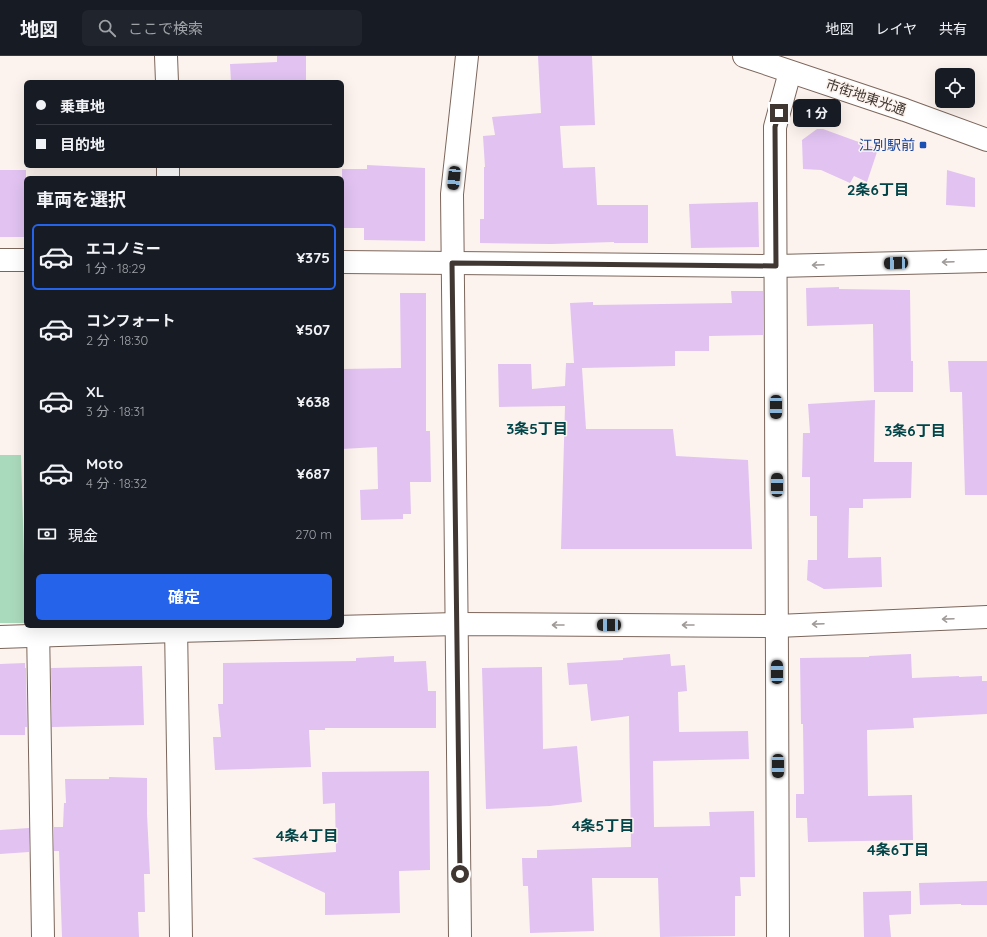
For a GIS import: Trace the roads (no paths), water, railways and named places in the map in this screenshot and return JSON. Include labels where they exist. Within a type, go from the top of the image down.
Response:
[{"type":"street","points":[[166,56],[166,80]]},
{"type":"street","points":[[460,937],[452,194],[467,56]]},
{"type":"street","name":"市街地東光通","points":[[744,56],[904,110],[987,140]]},
{"type":"street","points":[[778,937],[775,127],[790,72]]},
{"type":"street","points":[[0,260],[24,260]]},
{"type":"street","points":[[344,262],[776,266],[987,261]]},
{"type":"street","points":[[344,626],[457,624],[777,626],[987,617]]},
{"type":"street","points":[[0,637],[38,631],[176,628],[181,937]]},
{"type":"street","points":[[38,631],[43,937]]},
{"type":"place","name":"江別駅前","points":[[923,145]]},
{"type":"district","name":"2条6丁目","points":[[878,190]]},
{"type":"district","name":"3条5丁目","points":[[537,429]]},
{"type":"district","name":"3条6丁目","points":[[915,431]]},
{"type":"district","name":"4条5丁目","points":[[603,826]]},
{"type":"district","name":"4条4丁目","points":[[307,836]]},
{"type":"district","name":"4条6丁目","points":[[898,850]]}]
